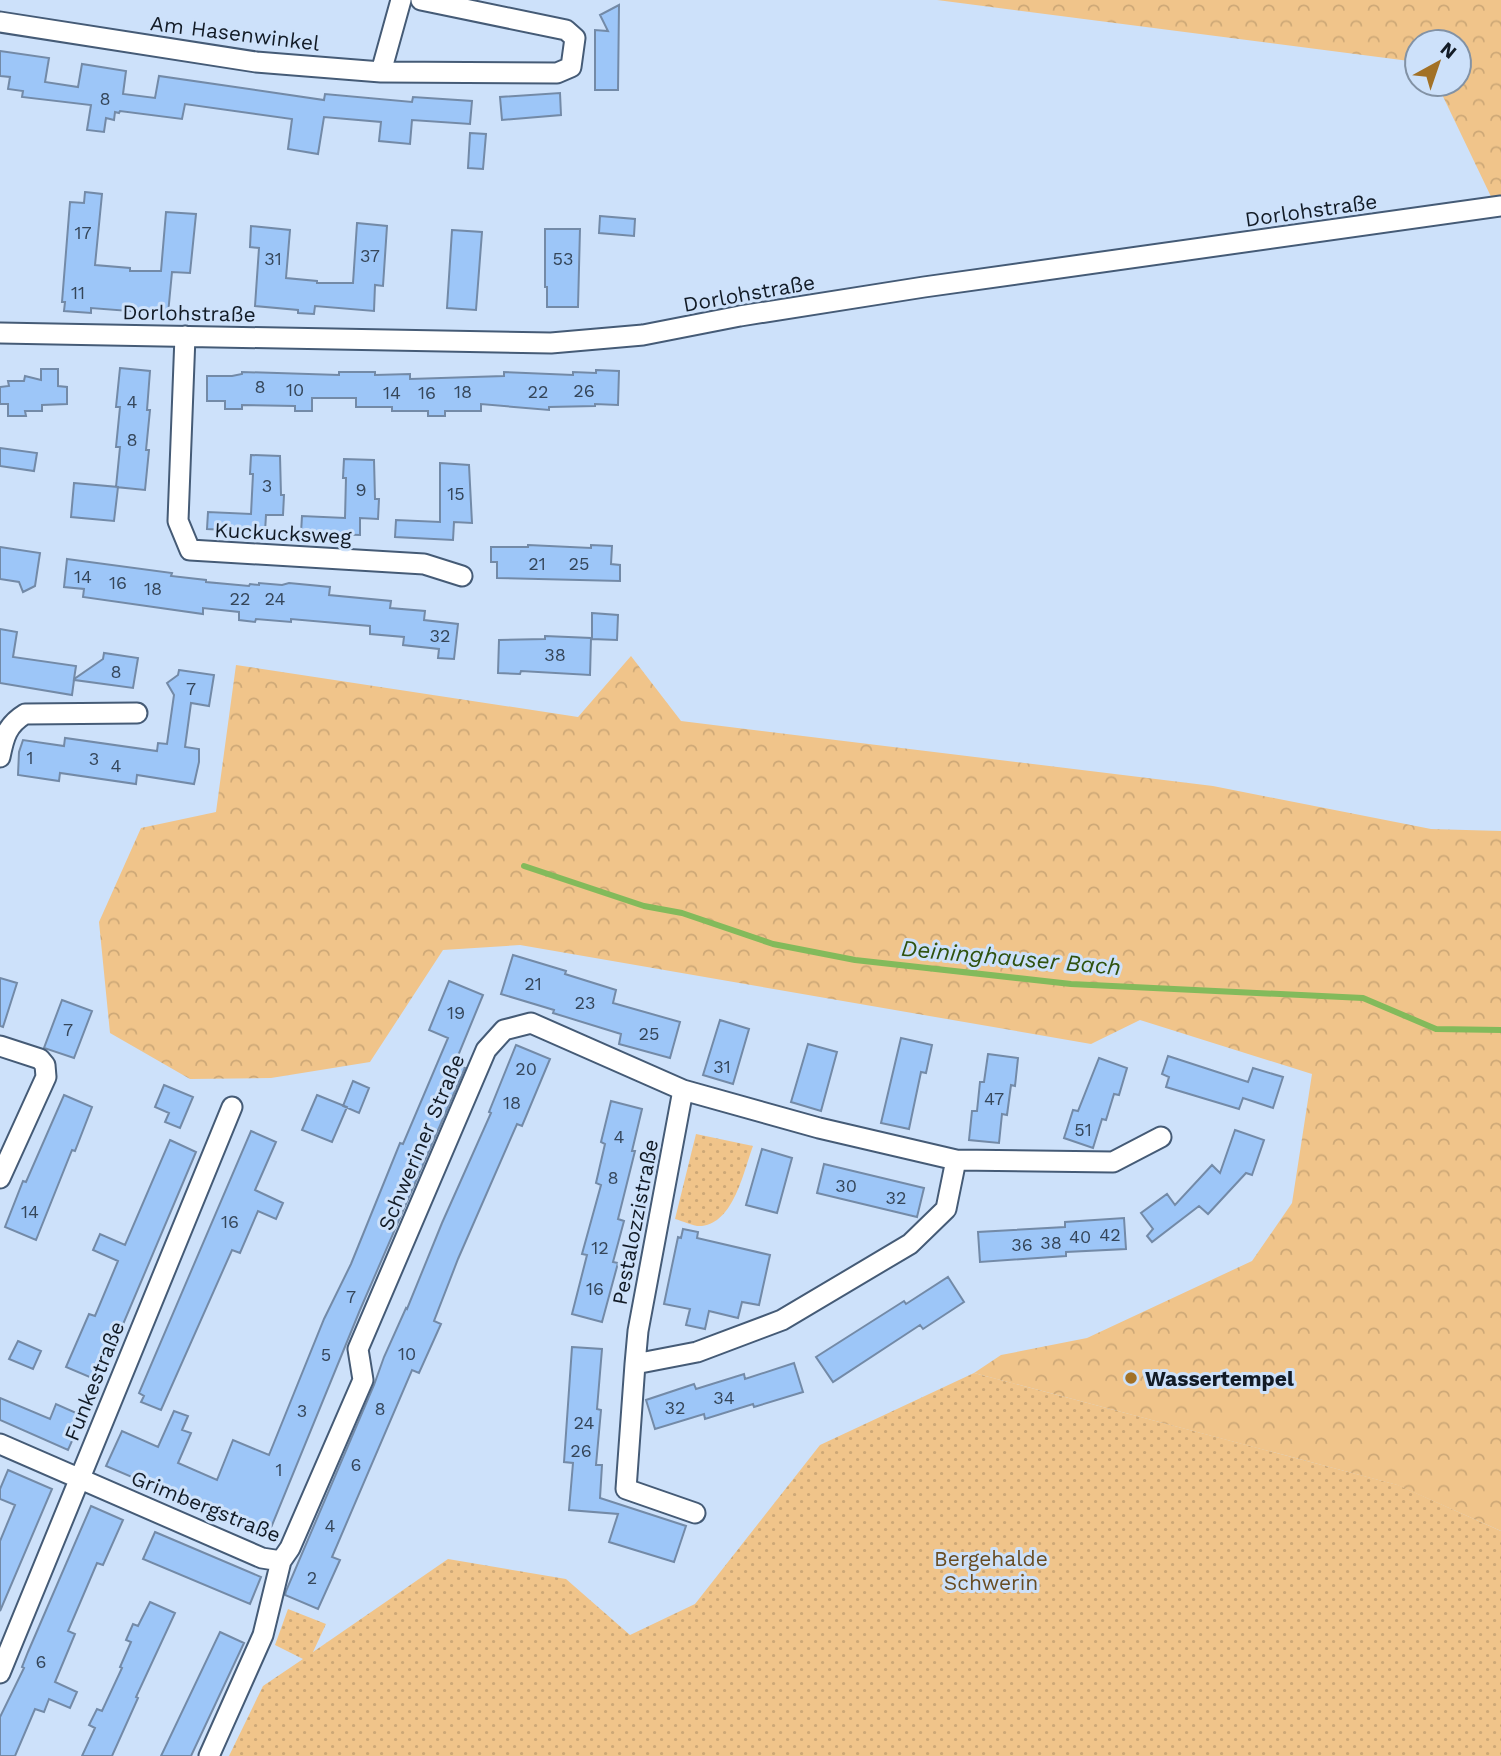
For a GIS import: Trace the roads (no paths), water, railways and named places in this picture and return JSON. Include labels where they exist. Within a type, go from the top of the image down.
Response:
[{"type":"street","points":[[382,72],[401,0]]},
{"type":"street","name":"Am Hasenwinkel","points":[[0,22],[256,62],[382,72],[557,73],[571,67],[575,38],[566,30],[421,0]]},
{"type":"street","name":"Dorlohstraße","points":[[0,333],[551,343],[643,335],[740,316],[924,287],[1501,206]]},
{"type":"street","name":"Kuckucksweg","points":[[185,336],[178,521],[190,550],[424,564],[462,576]]},
{"type":"street","points":[[0,757],[5,734],[13,721],[25,714],[138,713]]},
{"type":"street","name":"Schweriner Straße","points":[[281,1561],[290,1548],[363,1380],[358,1349],[486,1049],[504,1030],[531,1023],[683,1090],[819,1128],[956,1160],[1113,1162],[1161,1137]]},
{"type":"street","points":[[0,1046],[40,1059],[46,1077],[0,1178]]},
{"type":"street","name":"Pestalozzistraße","points":[[683,1090],[638,1331],[626,1489],[695,1513]]},
{"type":"street","name":"Funkestraße","points":[[0,1673],[232,1107]]},
{"type":"street","points":[[635,1364],[697,1352],[782,1320],[910,1244],[946,1209],[956,1160]]},
{"type":"street","name":"Grimbergstraße","points":[[0,1444],[262,1558],[281,1561],[263,1634],[209,1756]]},
{"type":"waterway","name":"Deininghauser Bach","points":[[524,866],[644,906],[682,913],[773,944],[855,960],[1071,984],[1363,998],[1436,1029],[1501,1030]]},
{"type":"place","name":"Wassertempel","points":[[1131,1378]]},
{"type":"park label","name":"Bergehalde Schwerin","points":[[991,1570]]}]
